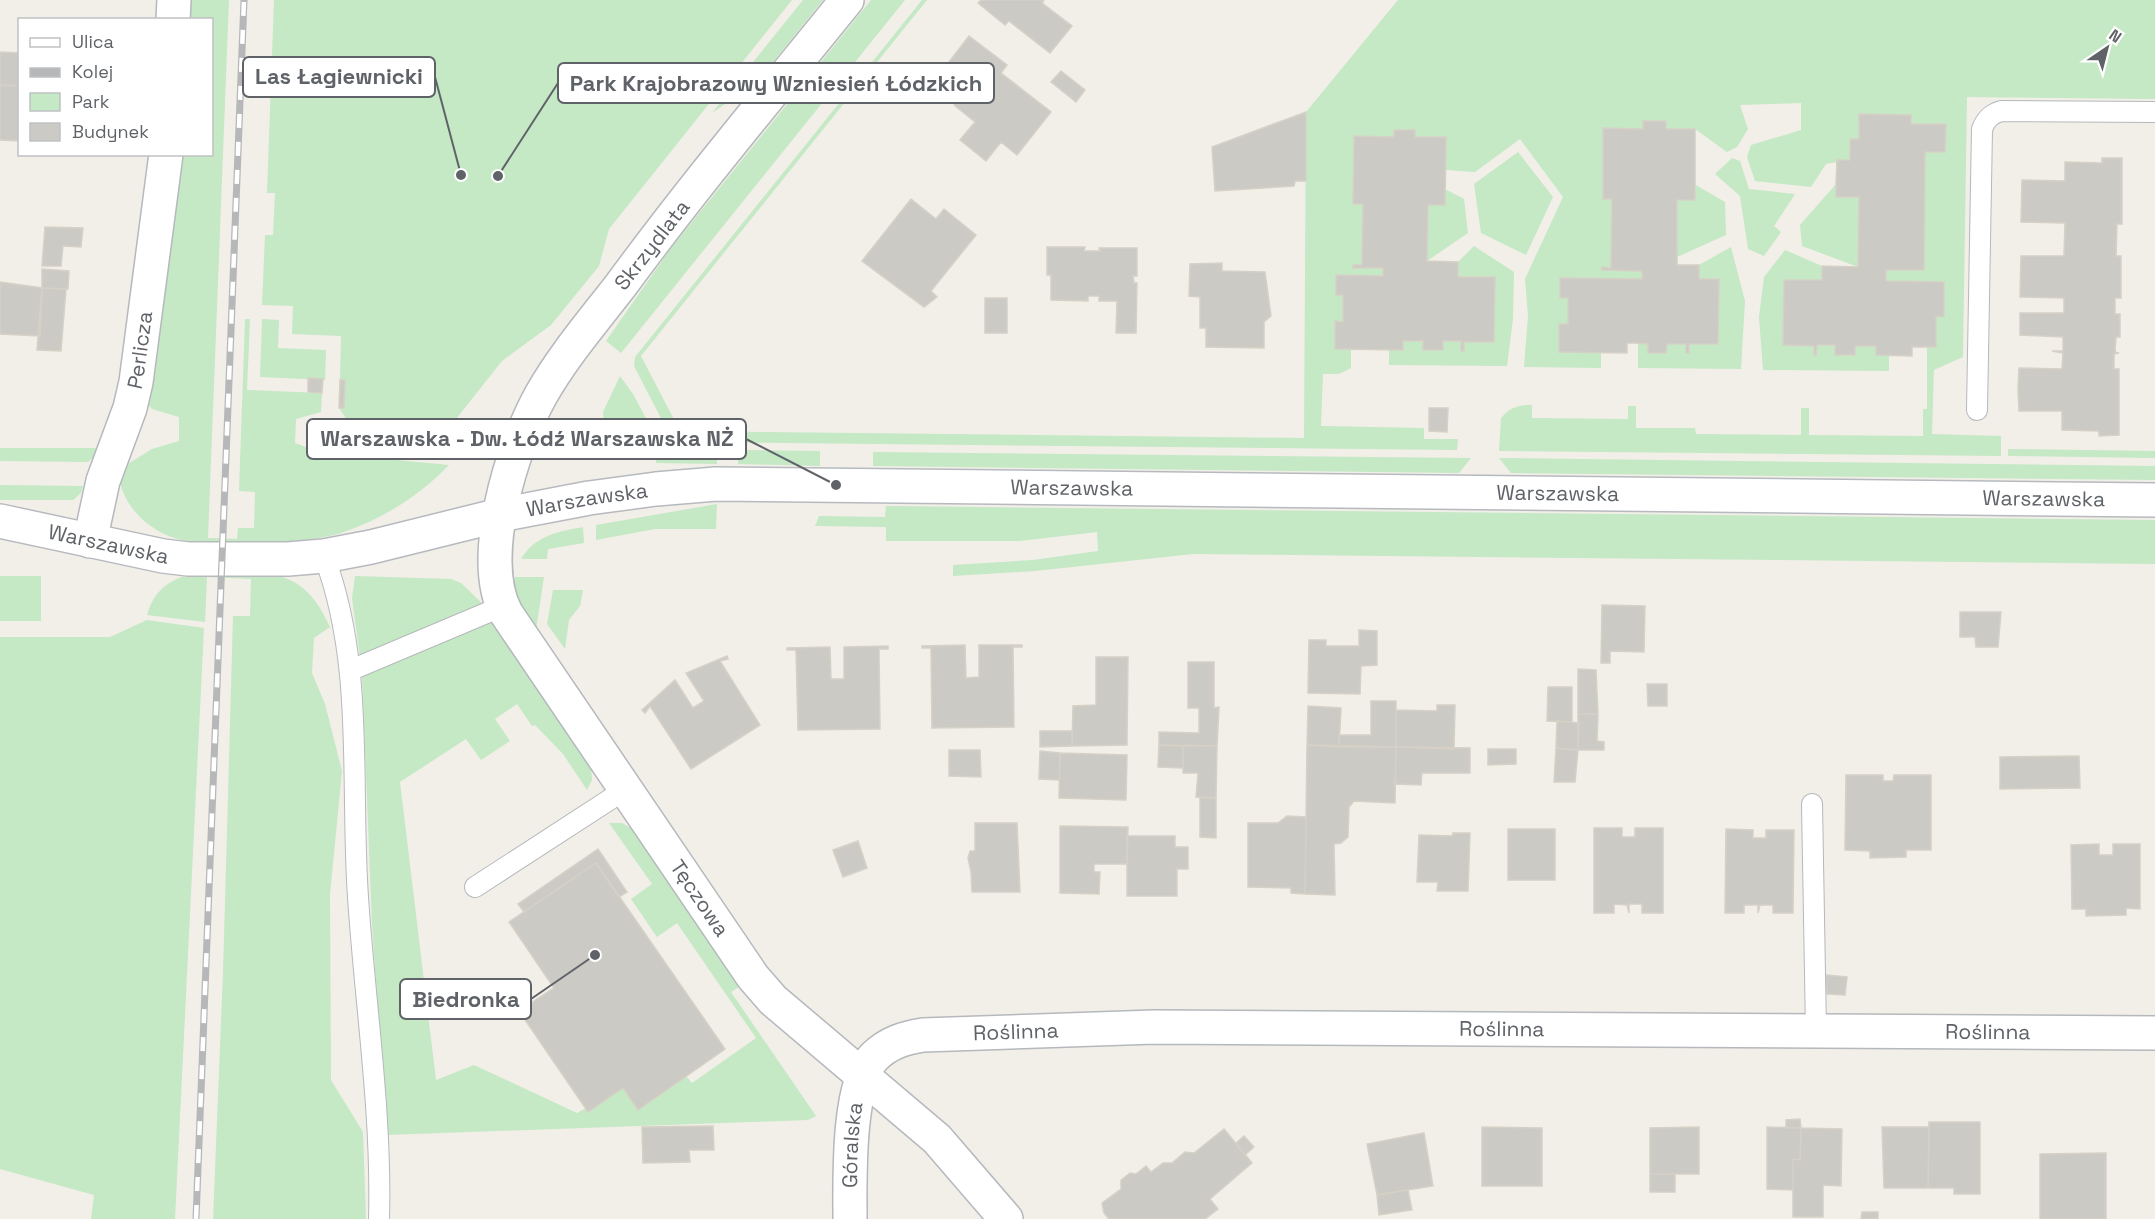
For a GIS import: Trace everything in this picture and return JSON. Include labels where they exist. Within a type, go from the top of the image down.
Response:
[{"type":"street","points":[[173,18],[174,0]]},
{"type":"street","name":"Skrzydlata","points":[[500,515],[518,449],[534,410],[554,374],[657,236],[847,0]]},
{"type":"street","name":"Perlicza","points":[[90,541],[103,481],[130,408],[136,382],[166,156]]},
{"type":"street","name":"Warszawska","points":[[0,521],[188,559],[324,556],[500,515],[645,490],[727,484],[2155,500]]},
{"type":"street","name":"Tęczowa","points":[[500,515],[496,567],[503,606],[763,989],[937,1139],[1006,1219]]},
{"type":"street","name":"Roślinna","points":[[862,1074],[872,1058],[888,1045],[905,1038],[923,1035],[1154,1027],[2155,1033]]},
{"type":"street","name":"Góralska","points":[[850,1219],[850,1160],[855,1105],[862,1074]]},
{"type":"lane","points":[[1977,410],[1982,129],[1985,121],[1993,113],[2001,111],[2155,112]]},
{"type":"lane","points":[[324,556],[343,625],[351,670],[358,895],[374,1083],[379,1219]]},
{"type":"lane","points":[[351,670],[503,606]]},
{"type":"lane","points":[[475,887],[626,789]]},
{"type":"lane","points":[[1812,804],[1816,1030]]},
{"type":"green space","points":[[184,0],[229,0],[208,538],[237,539],[238,528],[254,528],[255,492],[239,491],[245,319],[250,319],[247,390],[322,393],[321,412],[296,419],[295,443],[322,453],[449,465],[425,487],[386,514],[341,533],[282,542],[186,541],[149,525],[131,507],[120,483],[118,470],[152,449],[179,441],[179,417],[152,409],[145,401],[177,156],[213,156],[213,18],[184,18]]},
{"type":"green space","points":[[274,0],[792,0],[609,229],[599,266],[551,325],[502,361],[437,443],[349,423],[339,408],[344,408],[345,380],[340,380],[341,336],[292,334],[293,306],[262,305],[265,235],[273,235],[275,193],[267,193]]},
{"type":"green space","points":[[803,0],[823,0],[757,82],[712,113]]},
{"type":"green space","points":[[871,0],[905,0],[621,353],[606,341],[671,248]]},
{"type":"green space","points":[[922,0],[927,0],[641,356],[680,431],[1304,438],[1306,112],[1398,0],[2155,0],[2155,99],[1967,97],[1963,357],[1934,370],[1932,434],[2001,436],[2001,456],[1499,451],[1501,418],[1511,409],[1527,405],[1532,405],[1532,418],[1628,419],[1628,406],[1636,406],[1636,428],[1695,428],[1696,434],[1801,435],[1801,408],[1809,408],[1809,435],[1923,436],[1923,409],[1927,409],[1927,347],[1936,347],[1936,316],[1944,316],[1944,283],[1886,281],[1886,270],[1924,270],[1925,152],[1945,152],[1946,125],[1911,124],[1911,115],[1860,114],[1859,139],[1850,160],[1826,164],[1811,187],[1755,181],[1747,157],[1751,145],[1801,130],[1801,103],[1740,105],[1748,129],[1737,147],[1727,152],[1695,129],[1603,129],[1603,198],[1612,199],[1611,268],[1603,267],[1602,270],[1642,271],[1642,279],[1560,278],[1560,298],[1568,298],[1568,324],[1601,353],[1601,368],[1524,367],[1528,316],[1525,279],[1563,197],[1520,139],[1475,172],[1446,170],[1446,138],[1415,137],[1415,130],[1394,130],[1394,137],[1355,136],[1363,204],[1362,265],[1353,265],[1353,267],[1383,268],[1383,276],[1336,275],[1336,295],[1343,295],[1343,322],[1336,321],[1335,349],[1351,350],[1351,368],[1339,374],[1323,374],[1321,426],[1424,428],[1424,439],[1458,439],[1457,450],[684,442],[666,428],[634,366],[635,357]]},
{"type":"green space","points":[[1518,152],[1553,197],[1526,255],[1481,233],[1474,184]]},
{"type":"green space","points":[[1732,158],[1740,161],[1749,189],[1795,194],[1774,226],[1781,232],[1764,256],[1748,249],[1740,196],[1715,174]]},
{"type":"green space","points":[[1694,184],[1725,202],[1726,235],[1677,257],[1677,200]]},
{"type":"green space","points":[[1836,184],[1836,197],[1859,197],[1858,267],[1802,246],[1800,225]]},
{"type":"green space","points":[[1445,189],[1464,199],[1468,233],[1427,261],[1428,205],[1445,205]]},
{"type":"green space","points":[[1474,246],[1514,272],[1513,319],[1507,366],[1389,365],[1389,350],[1403,350],[1403,341],[1423,341],[1423,350],[1442,350],[1443,341],[1461,341],[1461,351],[1464,351],[1464,342],[1495,277],[1458,277],[1458,262]]},
{"type":"green space","points":[[1731,247],[1745,301],[1741,369],[1638,368],[1638,344],[1648,344],[1648,353],[1666,353],[1667,344],[1686,344],[1687,353],[1689,353],[1689,344],[1718,344],[1719,280],[1699,279],[1699,265]]},
{"type":"green space","points":[[1785,250],[1822,266],[1822,280],[1784,280],[1784,345],[1814,346],[1814,355],[1817,345],[1835,345],[1835,355],[1855,355],[1855,346],[1876,346],[1876,355],[1889,356],[1889,371],[1763,370],[1759,317],[1764,277]]},
{"type":"green space","points":[[262,319],[279,320],[278,348],[326,350],[325,380],[260,377]]},
{"type":"green space","points":[[620,376],[633,394],[658,441],[621,441],[604,431],[603,412]]},
{"type":"green space","points":[[0,448],[104,448],[88,462],[0,461]]},
{"type":"green space","points":[[656,449],[717,449],[717,464],[656,463]]},
{"type":"green space","points":[[2008,449],[2155,451],[2155,458],[2008,456]]},
{"type":"green space","points":[[738,450],[820,451],[820,466],[738,464]]},
{"type":"green space","points":[[873,452],[1471,458],[1459,473],[873,466]]},
{"type":"green space","points":[[1499,458],[2155,466],[2155,480],[1511,473]]},
{"type":"green space","points":[[0,485],[83,486],[81,493],[73,500],[0,500]]},
{"type":"green space","points":[[717,504],[716,529],[655,529],[596,540],[596,525]]},
{"type":"green space","points":[[886,506],[2155,520],[2155,564],[1193,554],[1035,571],[953,576],[953,565],[1033,560],[1098,551],[1097,532],[1020,541],[886,541],[886,527],[815,526],[819,516],[885,517]]},
{"type":"green space","points":[[583,527],[584,543],[548,549],[547,559],[521,559],[540,540],[556,533]]},
{"type":"green space","points":[[0,576],[41,576],[41,621],[0,621]]},
{"type":"green space","points":[[278,576],[303,588],[316,602],[330,627],[314,638],[312,673],[325,704],[342,771],[330,894],[331,1080],[363,1132],[366,1219],[213,1219],[223,973],[233,616],[250,616],[251,579],[207,577],[205,622],[147,615],[160,591],[169,583],[182,577]]},
{"type":"green space","points":[[355,576],[451,579],[461,583],[484,605],[360,658],[352,598]]},
{"type":"green space","points":[[515,577],[544,577],[536,630],[517,599]]},
{"type":"green space","points":[[553,590],[583,590],[580,606],[569,620],[565,649],[547,624]]},
{"type":"green space","points":[[493,619],[591,767],[592,780],[587,790],[563,754],[535,725],[532,726],[517,704],[495,719],[510,741],[481,760],[466,739],[400,782],[436,1080],[474,1065],[577,1113],[623,1088],[638,1109],[686,1076],[692,1083],[756,1038],[677,923],[657,937],[631,899],[652,884],[609,823],[622,823],[634,830],[742,985],[731,992],[816,1116],[808,1120],[386,1135],[372,924],[362,674]]},
{"type":"green space","points":[[147,620],[204,628],[175,1219],[91,1219],[94,1195],[0,1169],[0,637],[110,637]]},
{"type":"building","points":[[981,0],[1044,0],[1042,3],[1072,26],[1050,53],[1009,21],[1005,25],[978,3]]},
{"type":"building","points":[[969,36],[1007,65],[1001,73],[1051,112],[1017,155],[1001,142],[986,161],[960,140],[975,122],[954,105],[973,82],[949,62]]},
{"type":"building","points":[[0,52],[18,53],[18,86],[0,85]]},
{"type":"building","points":[[0,52],[18,53],[18,141],[0,140]]},
{"type":"building","points":[[1061,71],[1085,90],[1076,102],[1051,82]]},
{"type":"building","points":[[0,85],[18,86],[18,141],[0,140]]},
{"type":"building","points":[[1306,112],[1306,181],[1295,181],[1294,186],[1215,191],[1212,147]]},
{"type":"building","points":[[1859,114],[1911,115],[1911,124],[1946,124],[1945,152],[1925,152],[1924,270],[1886,270],[1886,281],[1944,282],[1944,317],[1936,316],[1936,347],[1912,347],[1912,356],[1876,355],[1876,346],[1855,346],[1855,355],[1835,355],[1835,345],[1817,345],[1816,355],[1814,355],[1814,346],[1783,345],[1784,280],[1822,280],[1822,266],[1858,267],[1859,197],[1836,197],[1836,184],[1837,160],[1850,160],[1850,139],[1859,139]]},
{"type":"building","points":[[1643,121],[1666,121],[1666,129],[1695,129],[1695,200],[1677,200],[1677,265],[1699,265],[1699,279],[1719,279],[1718,344],[1689,344],[1689,353],[1686,353],[1686,344],[1667,344],[1666,353],[1648,353],[1648,344],[1635,343],[1627,343],[1627,353],[1559,352],[1559,324],[1568,324],[1568,298],[1560,298],[1560,278],[1642,279],[1642,271],[1602,270],[1602,267],[1611,268],[1612,199],[1603,199],[1603,128],[1643,129]]},
{"type":"building","points":[[1394,130],[1415,130],[1415,137],[1446,137],[1445,205],[1428,205],[1427,261],[1458,262],[1458,277],[1495,277],[1494,342],[1464,342],[1464,351],[1461,351],[1461,341],[1443,341],[1443,350],[1423,350],[1423,341],[1403,341],[1403,350],[1335,349],[1335,321],[1343,322],[1343,295],[1336,295],[1336,275],[1383,276],[1383,268],[1353,268],[1353,265],[1362,265],[1363,204],[1353,204],[1354,136],[1394,137]]},
{"type":"building","points":[[2102,158],[2122,158],[2122,224],[2117,224],[2116,256],[2121,256],[2121,298],[2115,298],[2115,314],[2120,314],[2120,337],[2116,337],[2115,352],[2119,353],[2114,354],[2114,369],[2119,369],[2119,435],[2099,436],[2099,431],[2062,430],[2062,411],[2019,411],[2018,388],[2019,368],[2062,369],[2063,353],[2052,351],[2063,351],[2063,337],[2020,335],[2020,313],[2064,313],[2064,298],[2020,297],[2021,256],[2064,256],[2065,223],[2021,222],[2022,180],[2065,181],[2065,162],[2102,163]]},
{"type":"building","points":[[911,199],[936,219],[944,209],[976,235],[931,291],[937,297],[924,307],[862,261]]},
{"type":"building","points":[[45,227],[83,228],[81,247],[63,246],[61,266],[42,266]]},
{"type":"building","points":[[1047,247],[1085,247],[1084,251],[1100,251],[1099,248],[1137,248],[1137,276],[1133,276],[1134,283],[1137,283],[1136,333],[1116,333],[1117,301],[1099,301],[1099,296],[1088,296],[1088,301],[1051,300],[1051,275],[1047,275]]},
{"type":"building","points":[[1222,263],[1222,271],[1265,272],[1271,316],[1264,322],[1264,348],[1206,347],[1206,328],[1200,328],[1200,297],[1189,296],[1190,264]]},
{"type":"building","points":[[42,269],[69,271],[68,289],[42,288]]},
{"type":"building","points":[[0,282],[42,288],[40,336],[0,334]]},
{"type":"building","points":[[42,288],[66,289],[61,351],[37,350]]},
{"type":"building","points":[[985,298],[1007,298],[1007,333],[985,333]]},
{"type":"building","points":[[308,378],[323,379],[322,393],[308,392]]},
{"type":"building","points":[[340,380],[345,380],[344,408],[339,408]]},
{"type":"building","points":[[1429,408],[1448,408],[1447,432],[1429,431]]},
{"type":"building","points":[[1602,605],[1645,606],[1644,652],[1610,651],[1610,663],[1601,663]]},
{"type":"building","points":[[1960,612],[2001,612],[1998,647],[1976,647],[1975,637],[1960,637]]},
{"type":"building","points":[[1359,630],[1377,631],[1377,665],[1361,666],[1360,694],[1308,693],[1309,640],[1326,640],[1326,646],[1359,646]]},
{"type":"building","points":[[965,645],[966,678],[979,677],[979,645],[1022,645],[1022,647],[1013,647],[1014,727],[932,728],[931,648],[922,648],[922,646]]},
{"type":"building","points":[[888,646],[888,649],[879,649],[880,729],[798,730],[796,650],[787,650],[787,648],[830,647],[831,679],[844,679],[844,647]]},
{"type":"building","points":[[727,656],[728,659],[720,661],[760,725],[691,769],[650,706],[645,713],[642,710],[675,680],[693,708],[704,701],[686,673]]},
{"type":"building","points":[[1096,657],[1128,657],[1127,745],[1072,746],[1073,706],[1096,705]]},
{"type":"building","points":[[1188,662],[1214,662],[1214,708],[1219,707],[1217,746],[1159,745],[1159,732],[1199,733],[1199,708],[1188,708]]},
{"type":"building","points":[[1578,669],[1596,670],[1598,714],[1578,714]]},
{"type":"building","points":[[1647,684],[1667,684],[1667,706],[1648,706]]},
{"type":"building","points":[[1548,687],[1572,687],[1572,722],[1547,721]]},
{"type":"building","points":[[1371,701],[1396,701],[1396,747],[1339,747],[1339,735],[1371,735]]},
{"type":"building","points":[[1437,705],[1455,705],[1454,749],[1396,747],[1396,710],[1437,711]]},
{"type":"building","points":[[1308,706],[1341,708],[1339,747],[1307,745]]},
{"type":"building","points":[[1578,714],[1598,714],[1597,741],[1604,742],[1604,750],[1578,750]]},
{"type":"building","points":[[1557,721],[1579,723],[1578,750],[1556,748]]},
{"type":"building","points":[[1040,731],[1072,731],[1072,746],[1040,747]]},
{"type":"building","points":[[1159,745],[1183,746],[1183,768],[1158,767]]},
{"type":"building","points":[[1307,745],[1396,747],[1395,803],[1354,801],[1349,807],[1348,837],[1341,843],[1334,844],[1335,895],[1305,894]]},
{"type":"building","points":[[1183,746],[1217,746],[1216,798],[1196,797],[1198,773],[1183,773]]},
{"type":"building","points":[[1396,747],[1470,748],[1470,773],[1422,773],[1421,785],[1395,784]]},
{"type":"building","points":[[1556,748],[1578,750],[1575,782],[1554,782]]},
{"type":"building","points":[[1488,749],[1516,749],[1516,764],[1488,765]]},
{"type":"building","points":[[949,750],[980,750],[981,777],[949,776]]},
{"type":"building","points":[[1040,751],[1060,753],[1059,780],[1039,779]]},
{"type":"building","points":[[1060,753],[1127,755],[1126,800],[1059,798]]},
{"type":"building","points":[[2079,756],[2080,788],[2000,789],[2000,757]]},
{"type":"building","points":[[1846,775],[1883,775],[1883,781],[1893,781],[1894,775],[1931,775],[1931,850],[1906,850],[1906,857],[1870,858],[1870,851],[1845,850]]},
{"type":"building","points":[[1200,797],[1216,798],[1216,838],[1200,837]]},
{"type":"building","points":[[1287,816],[1306,817],[1305,894],[1291,893],[1291,888],[1248,887],[1248,823],[1278,823]]},
{"type":"building","points":[[975,823],[1017,823],[1020,892],[972,892],[968,858],[970,851],[975,851]]},
{"type":"building","points":[[1060,826],[1128,827],[1127,864],[1094,864],[1094,872],[1100,872],[1099,894],[1060,893]]},
{"type":"building","points":[[1594,828],[1622,828],[1622,837],[1635,837],[1635,828],[1663,828],[1663,913],[1642,913],[1642,904],[1629,904],[1629,913],[1627,905],[1614,904],[1614,913],[1594,913]]},
{"type":"building","points":[[1508,829],[1555,829],[1555,880],[1508,880]]},
{"type":"building","points":[[1726,829],[1753,830],[1753,838],[1766,838],[1766,830],[1794,830],[1793,913],[1773,913],[1773,905],[1760,905],[1758,913],[1758,905],[1744,905],[1744,913],[1725,913]]},
{"type":"building","points":[[1453,833],[1470,833],[1468,891],[1437,891],[1438,882],[1417,882],[1419,835],[1452,836]]},
{"type":"building","points":[[1127,836],[1175,836],[1175,847],[1188,847],[1188,869],[1177,869],[1177,896],[1127,896]]},
{"type":"building","points":[[858,841],[867,868],[843,877],[833,850]]},
{"type":"building","points":[[2099,844],[2099,855],[2113,855],[2113,844],[2140,844],[2140,909],[2126,908],[2126,915],[2086,916],[2086,909],[2072,909],[2071,845]]},
{"type":"building","points":[[598,849],[627,892],[619,897],[596,863],[524,912],[518,904]]},
{"type":"building","points":[[596,863],[725,1049],[638,1110],[623,1088],[588,1112],[519,1011],[554,988],[509,922]]},
{"type":"building","points":[[1826,975],[1847,977],[1845,995],[1827,994]]},
{"type":"building","points":[[1800,1119],[1801,1128],[1786,1128],[1786,1120]]},
{"type":"building","points":[[1929,1122],[1980,1122],[1980,1194],[1954,1194],[1954,1188],[1928,1188]]},
{"type":"building","points":[[713,1126],[714,1150],[689,1150],[690,1162],[643,1163],[642,1127]]},
{"type":"building","points":[[1482,1127],[1542,1128],[1542,1186],[1482,1186]]},
{"type":"building","points":[[1699,1127],[1699,1174],[1650,1174],[1650,1128]]},
{"type":"building","points":[[1767,1127],[1801,1128],[1800,1160],[1793,1159],[1793,1190],[1767,1189]]},
{"type":"building","points":[[1882,1127],[1929,1127],[1928,1188],[1884,1188]]},
{"type":"building","points":[[1801,1128],[1842,1129],[1841,1186],[1823,1185],[1823,1217],[1793,1217],[1793,1159],[1800,1160]]},
{"type":"building","points":[[1224,1129],[1252,1163],[1210,1199],[1218,1209],[1205,1219],[1109,1219],[1104,1213],[1102,1203],[1121,1189],[1121,1180],[1130,1173],[1136,1174],[1146,1166],[1151,1172],[1163,1163],[1172,1163],[1185,1152],[1194,1153]]},
{"type":"building","points":[[1424,1133],[1433,1186],[1377,1195],[1367,1144]]},
{"type":"building","points":[[1244,1136],[1254,1147],[1245,1155],[1236,1143]]},
{"type":"building","points":[[2106,1153],[2106,1219],[2040,1219],[2040,1154]]},
{"type":"building","points":[[1650,1174],[1675,1174],[1675,1192],[1650,1192]]},
{"type":"building","points":[[1408,1190],[1412,1210],[1379,1215],[1377,1195]]},
{"type":"building","points":[[1862,1212],[1878,1212],[1878,1219],[1861,1219]]},
{"type":"railway","points":[[196,1219],[244,0]]},
{"type":"place","name":"Las Łagiewnicki","points":[[461,175]]},
{"type":"place","name":"Park Krajobrazowy Wzniesień Łódzkich","points":[[498,176]]},
{"type":"place","name":"Warszawska - Dw. Łódź Warszawska NŻ","points":[[836,485]]},
{"type":"place","name":"Biedronka","points":[[595,955]]}]
